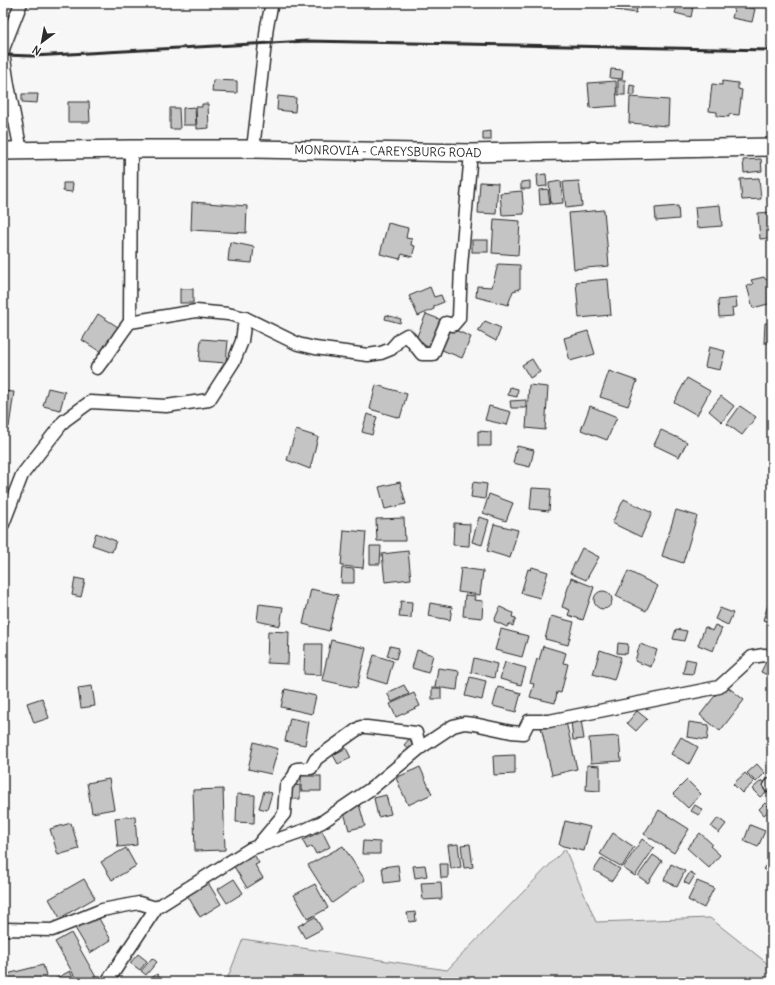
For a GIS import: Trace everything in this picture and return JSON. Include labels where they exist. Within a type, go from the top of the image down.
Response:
[{"type":"main road","name":"MONROVIA - CAREYSBURG ROAD","points":[[3,151],[253,149],[471,153],[772,147]]},
{"type":"street","points":[[3,49],[21,3]]},
{"type":"street","points":[[253,149],[267,26],[272,3]]},
{"type":"street","points":[[3,52],[21,151]]},
{"type":"street","points":[[97,368],[130,322],[131,149]]},
{"type":"street","points":[[130,322],[196,311],[228,314],[245,318],[298,344],[315,348],[368,355],[381,353],[391,349],[400,339],[407,335],[422,354],[433,354],[446,323],[454,325],[459,318],[461,266],[471,153]]},
{"type":"street","points":[[3,524],[22,476],[64,421],[90,402],[166,406],[209,400],[234,361],[242,341],[245,318]]},
{"type":"street","points":[[108,982],[156,908],[250,849],[305,830],[322,822],[372,788],[420,748],[453,726],[464,723],[474,724],[523,733],[528,721],[549,721],[719,687],[752,657],[764,655],[772,656]]},
{"type":"street","points":[[258,845],[284,814],[286,786],[294,776],[297,769],[311,768],[316,759],[361,727],[416,733],[420,748]]},
{"type":"street","points":[[3,929],[52,930],[102,910],[139,903],[156,908]]},
{"type":"shaded area","points":[[565,849],[596,922],[710,918],[772,967],[772,982],[226,982],[243,939],[447,970]]},
{"type":"building","points":[[616,3],[638,3],[636,13],[615,10]]},
{"type":"building","points":[[678,4],[693,7],[691,17],[675,13]]},
{"type":"building","points":[[735,5],[755,9],[752,22],[732,18]]},
{"type":"building","points":[[611,69],[623,70],[622,79],[610,78]]},
{"type":"building","points":[[213,80],[237,81],[237,93],[212,92]]},
{"type":"building","points":[[618,80],[625,80],[625,95],[618,95]]},
{"type":"building","points":[[616,81],[617,106],[590,108],[588,83]]},
{"type":"building","points":[[722,81],[738,83],[738,89],[742,90],[739,115],[729,114],[729,117],[717,116],[717,112],[709,111],[712,84],[722,85]]},
{"type":"building","points":[[630,85],[635,86],[635,95],[629,95]]},
{"type":"building","points":[[22,94],[38,94],[37,103],[22,102]]},
{"type":"building","points":[[278,96],[296,98],[295,112],[277,110]]},
{"type":"building","points":[[630,97],[669,100],[668,126],[629,123]]},
{"type":"building","points":[[68,102],[89,102],[90,122],[68,122]]},
{"type":"building","points":[[202,104],[208,104],[209,128],[197,129],[196,107],[202,107]]},
{"type":"building","points":[[195,107],[196,125],[183,125],[183,108]]},
{"type":"building","points":[[170,108],[179,108],[180,129],[170,129]]},
{"type":"building","points":[[491,131],[491,140],[483,140],[483,132]]},
{"type":"building","points":[[761,159],[762,171],[744,173],[743,160]]},
{"type":"building","points":[[546,174],[547,186],[538,187],[537,175]]},
{"type":"building","points":[[759,178],[761,199],[742,200],[740,179]]},
{"type":"building","points":[[530,181],[530,189],[521,189],[521,182]]},
{"type":"building","points":[[561,181],[563,203],[551,204],[549,183]]},
{"type":"building","points":[[579,181],[582,206],[566,208],[563,182]]},
{"type":"building","points":[[480,182],[498,183],[496,214],[478,213]]},
{"type":"building","points":[[63,183],[73,183],[72,192],[63,191]]},
{"type":"building","points":[[548,189],[550,204],[540,205],[539,190]]},
{"type":"building","points":[[522,191],[524,214],[502,215],[500,193]]},
{"type":"building","points":[[192,202],[247,206],[246,233],[191,230]]},
{"type":"building","points":[[720,205],[722,226],[697,228],[695,207]]},
{"type":"building","points":[[678,206],[679,219],[656,221],[655,208]]},
{"type":"building","points":[[604,210],[609,266],[574,269],[569,213]]},
{"type":"building","points":[[772,212],[772,238],[760,239],[758,213]]},
{"type":"building","points":[[494,219],[520,221],[518,255],[492,253]]},
{"type":"building","points":[[388,223],[408,228],[406,238],[412,239],[411,245],[415,246],[412,257],[402,254],[400,259],[380,254]]},
{"type":"building","points":[[472,240],[488,240],[488,252],[472,252]]},
{"type":"building","points":[[230,242],[254,247],[252,263],[228,261]]},
{"type":"building","points":[[498,264],[520,265],[520,289],[513,291],[508,305],[476,297],[477,286],[492,287]]},
{"type":"building","points":[[764,277],[766,280],[772,278],[772,303],[753,308],[747,286],[753,284],[751,280]]},
{"type":"building","points":[[608,279],[611,315],[579,318],[576,282]]},
{"type":"building","points":[[430,287],[434,297],[441,295],[444,302],[434,306],[434,309],[418,316],[409,296]]},
{"type":"building","points":[[180,289],[193,289],[193,303],[180,303]]},
{"type":"building","points":[[736,298],[737,307],[732,308],[733,316],[719,317],[718,300]]},
{"type":"building","points":[[98,314],[118,327],[102,353],[82,340]]},
{"type":"building","points":[[426,314],[444,321],[433,349],[415,341]]},
{"type":"building","points":[[386,315],[401,319],[400,323],[385,319]]},
{"type":"building","points":[[485,321],[501,328],[496,341],[478,331]]},
{"type":"building","points":[[765,323],[772,323],[772,343],[764,343]]},
{"type":"building","points":[[446,326],[471,337],[462,358],[437,348]]},
{"type":"building","points":[[588,331],[595,354],[570,361],[564,338]]},
{"type":"building","points":[[201,339],[228,341],[226,363],[199,361]]},
{"type":"building","points":[[709,347],[725,351],[720,370],[705,367]]},
{"type":"building","points":[[532,359],[540,372],[530,378],[522,365]]},
{"type":"building","points":[[609,371],[637,381],[628,406],[600,397]]},
{"type":"building","points":[[687,378],[710,391],[697,415],[674,402]]},
{"type":"building","points":[[376,385],[407,394],[400,418],[370,409]]},
{"type":"building","points":[[529,385],[548,387],[545,430],[526,428]]},
{"type":"building","points":[[510,387],[518,389],[517,397],[508,395]]},
{"type":"building","points":[[48,388],[65,392],[60,410],[43,406]]},
{"type":"building","points":[[3,391],[14,392],[9,427],[3,427]]},
{"type":"building","points":[[721,396],[734,406],[722,422],[709,411]]},
{"type":"building","points":[[526,400],[526,408],[511,408],[510,401]]},
{"type":"building","points":[[489,406],[511,412],[507,425],[485,420]]},
{"type":"building","points":[[590,406],[617,417],[607,440],[581,430]]},
{"type":"building","points":[[740,406],[756,417],[742,435],[727,424]]},
{"type":"building","points":[[367,414],[377,417],[372,435],[362,432]]},
{"type":"building","points":[[296,430],[318,437],[310,469],[287,460]]},
{"type":"building","points":[[661,430],[687,442],[679,457],[654,445]]},
{"type":"building","points":[[478,431],[491,432],[491,446],[478,446]]},
{"type":"building","points":[[517,446],[534,450],[530,467],[513,463]]},
{"type":"building","points":[[400,482],[406,504],[385,509],[379,487]]},
{"type":"building","points":[[473,482],[487,484],[485,499],[471,497]]},
{"type":"building","points":[[532,488],[551,489],[549,511],[530,509]]},
{"type":"building","points":[[489,494],[513,503],[506,521],[483,513]]},
{"type":"building","points":[[624,499],[652,513],[641,537],[612,523]]},
{"type":"building","points":[[676,510],[697,516],[683,563],[662,556]]},
{"type":"building","points":[[479,517],[489,520],[482,545],[472,542]]},
{"type":"building","points":[[404,518],[405,541],[377,541],[376,519]]},
{"type":"building","points":[[454,523],[470,524],[469,546],[453,545]]},
{"type":"building","points":[[494,524],[518,530],[510,558],[487,551]]},
{"type":"building","points":[[344,530],[366,532],[363,568],[341,566]]},
{"type":"building","points":[[96,533],[116,541],[112,552],[92,545]]},
{"type":"building","points":[[370,546],[381,546],[380,564],[370,564]]},
{"type":"building","points":[[582,548],[599,557],[586,580],[570,573]]},
{"type":"building","points":[[408,551],[411,579],[385,582],[382,554]]},
{"type":"building","points":[[532,567],[548,572],[540,598],[521,593],[528,569],[531,570]]},
{"type":"building","points":[[342,568],[354,569],[354,583],[341,583]]},
{"type":"building","points":[[461,568],[483,571],[480,595],[458,592]]},
{"type":"building","points":[[628,571],[658,586],[646,611],[616,596]]},
{"type":"building","points":[[75,578],[85,580],[81,597],[72,595]]},
{"type":"building","points":[[571,578],[594,587],[583,620],[568,615],[570,610],[562,607]]},
{"type":"building","points":[[311,589],[338,595],[329,631],[303,624]]},
{"type":"building","points":[[603,591],[609,594],[612,600],[609,606],[603,609],[597,606],[594,600],[597,594]]},
{"type":"building","points":[[465,595],[475,596],[474,600],[483,601],[482,618],[463,616]]},
{"type":"building","points":[[401,601],[412,602],[411,618],[399,617]]},
{"type":"building","points":[[430,603],[452,607],[450,620],[428,616]]},
{"type":"building","points":[[259,604],[283,607],[280,626],[257,621]]},
{"type":"building","points":[[768,605],[772,606],[772,623],[763,620]]},
{"type":"building","points":[[500,607],[513,613],[512,617],[516,618],[513,626],[509,624],[507,627],[494,621]]},
{"type":"building","points":[[720,608],[733,613],[728,625],[715,619]]},
{"type":"building","points":[[551,616],[574,622],[568,645],[545,639]]},
{"type":"building","points":[[3,622],[8,623],[5,640],[3,639]]},
{"type":"building","points":[[715,625],[722,628],[713,651],[698,645],[705,627],[712,631]]},
{"type":"building","points":[[501,629],[528,636],[522,657],[495,650]]},
{"type":"building","points":[[676,629],[687,631],[684,641],[673,639]]},
{"type":"building","points":[[268,631],[289,632],[288,664],[267,663]]},
{"type":"building","points":[[331,640],[366,648],[357,688],[322,680]]},
{"type":"building","points":[[618,643],[628,644],[627,654],[617,653]]},
{"type":"building","points":[[305,644],[322,644],[321,675],[304,674]]},
{"type":"building","points":[[640,644],[657,650],[651,667],[635,661]]},
{"type":"building","points":[[390,646],[399,648],[396,659],[387,656]]},
{"type":"building","points":[[543,646],[566,653],[563,663],[568,664],[561,693],[557,692],[555,703],[530,697],[534,684],[530,683],[537,659],[539,660]]},
{"type":"building","points":[[417,650],[433,655],[428,673],[412,668]]},
{"type":"building","points":[[600,650],[621,657],[614,680],[593,674]]},
{"type":"building","points":[[374,655],[393,661],[387,684],[367,678]]},
{"type":"building","points":[[474,658],[497,664],[494,678],[471,672]]},
{"type":"building","points":[[768,658],[772,660],[772,677],[761,672]]},
{"type":"building","points":[[686,659],[696,661],[693,674],[683,673]]},
{"type":"building","points":[[505,662],[526,668],[521,685],[500,679]]},
{"type":"building","points":[[438,668],[459,671],[457,690],[435,687]]},
{"type":"building","points":[[470,677],[486,681],[482,700],[465,696]]},
{"type":"building","points":[[724,684],[744,700],[720,731],[700,715]]},
{"type":"building","points":[[404,685],[409,694],[392,702],[387,693]]},
{"type":"building","points":[[92,686],[95,706],[81,708],[78,688]]},
{"type":"building","points":[[498,687],[521,693],[516,712],[493,706]]},
{"type":"building","points":[[432,688],[441,688],[441,699],[432,699]]},
{"type":"building","points":[[285,689],[316,696],[312,714],[281,707]]},
{"type":"building","points":[[414,693],[420,706],[396,717],[390,704]]},
{"type":"building","points":[[42,698],[49,718],[34,723],[27,703]]},
{"type":"building","points":[[637,711],[647,719],[636,731],[627,723]]},
{"type":"building","points":[[290,718],[309,722],[305,745],[285,741]]},
{"type":"building","points":[[581,720],[584,739],[573,740],[571,721]]},
{"type":"building","points":[[566,722],[577,769],[552,775],[541,727]]},
{"type":"building","points":[[689,722],[709,725],[707,740],[687,737]]},
{"type":"building","points":[[619,736],[621,761],[591,763],[589,738]]},
{"type":"building","points":[[411,737],[418,743],[411,751],[404,745]]},
{"type":"building","points":[[681,737],[698,747],[689,764],[671,754]]},
{"type":"building","points":[[254,742],[278,749],[271,774],[248,769]]},
{"type":"building","points":[[346,748],[351,758],[338,764],[333,755]]},
{"type":"building","points":[[515,755],[515,774],[494,775],[493,756]]},
{"type":"building","points":[[757,764],[765,773],[756,782],[747,773]]},
{"type":"building","points":[[587,765],[600,766],[600,791],[586,790]]},
{"type":"building","points":[[420,767],[432,794],[408,805],[396,778]]},
{"type":"building","points":[[745,773],[754,782],[742,793],[733,784]]},
{"type":"building","points":[[301,776],[321,776],[321,791],[301,791]]},
{"type":"building","points":[[109,779],[114,809],[92,813],[87,783]]},
{"type":"building","points":[[687,780],[701,794],[688,808],[673,794]]},
{"type":"building","points":[[762,780],[770,789],[760,797],[752,789]]},
{"type":"building","points":[[300,785],[300,799],[291,799],[291,786]]},
{"type":"building","points":[[223,789],[225,850],[195,851],[193,790]]},
{"type":"building","points":[[264,791],[272,793],[267,810],[259,808]]},
{"type":"building","points":[[237,794],[255,795],[254,823],[236,822]]},
{"type":"building","points":[[386,795],[391,814],[378,817],[374,798]]},
{"type":"building","points":[[765,803],[771,809],[764,815],[759,809]]},
{"type":"building","points":[[359,804],[365,826],[349,830],[343,809]]},
{"type":"building","points":[[695,805],[703,810],[699,815],[691,811]]},
{"type":"building","points":[[659,810],[689,829],[674,853],[644,834]]},
{"type":"building","points":[[135,816],[137,845],[118,847],[115,818]]},
{"type":"building","points":[[718,818],[726,824],[719,833],[711,827]]},
{"type":"building","points":[[565,821],[590,827],[584,851],[559,845]]},
{"type":"building","points":[[71,823],[79,849],[58,855],[50,829]]},
{"type":"building","points":[[750,825],[765,831],[758,847],[744,841]]},
{"type":"building","points":[[322,831],[330,847],[316,854],[312,846],[307,849],[303,840]]},
{"type":"building","points":[[613,833],[634,847],[622,867],[600,854]]},
{"type":"building","points":[[700,833],[712,844],[710,846],[720,855],[709,868],[687,848]]},
{"type":"building","points":[[642,839],[654,848],[635,876],[623,868]]},
{"type":"building","points":[[363,841],[380,842],[380,854],[362,854]]},
{"type":"building","points":[[458,844],[461,867],[451,869],[448,845]]},
{"type":"building","points":[[470,844],[473,867],[464,868],[461,845]]},
{"type":"building","points":[[343,846],[365,880],[332,903],[308,865]]},
{"type":"building","points":[[126,848],[136,866],[112,880],[101,862]]},
{"type":"building","points":[[252,851],[259,863],[255,865],[263,878],[247,888],[232,863]]},
{"type":"building","points":[[653,855],[662,861],[648,883],[638,876]]},
{"type":"building","points":[[772,857],[772,875],[763,869]]},
{"type":"building","points":[[602,858],[620,869],[612,881],[594,870]]},
{"type":"building","points":[[440,864],[448,864],[448,878],[441,878]]},
{"type":"building","points":[[671,864],[685,871],[677,887],[664,880]]},
{"type":"building","points":[[398,865],[400,881],[384,883],[382,867]]},
{"type":"building","points":[[425,865],[427,876],[415,878],[413,866]]},
{"type":"building","points":[[690,872],[695,875],[689,885],[684,882]]},
{"type":"building","points":[[84,879],[95,898],[60,918],[49,899]]},
{"type":"building","points":[[234,879],[243,893],[227,903],[218,889]]},
{"type":"building","points":[[207,881],[221,904],[200,917],[186,893]]},
{"type":"building","points":[[697,881],[714,888],[704,908],[688,900]]},
{"type":"building","points":[[441,882],[442,899],[423,900],[421,883]]},
{"type":"building","points":[[315,884],[328,908],[308,919],[294,895]]},
{"type":"building","points":[[415,912],[416,921],[409,922],[407,913]]},
{"type":"building","points":[[97,915],[111,940],[90,953],[75,928]]},
{"type":"building","points":[[315,917],[322,929],[305,938],[298,926]]},
{"type":"building","points":[[772,919],[772,935],[766,922]]},
{"type":"building","points":[[71,933],[97,979],[91,982],[78,982],[55,942]]},
{"type":"building","points":[[138,954],[147,961],[140,970],[130,963]]},
{"type":"building","points":[[152,958],[157,962],[146,975],[141,971]]},
{"type":"building","points":[[43,965],[48,982],[3,982],[3,975]]},
{"type":"building","points":[[70,971],[75,982],[57,982],[55,979]]},
{"type":"building","points":[[157,974],[163,982],[146,982]]},
{"type":"railway","points":[[3,55],[33,56],[307,41],[772,50]]}]
